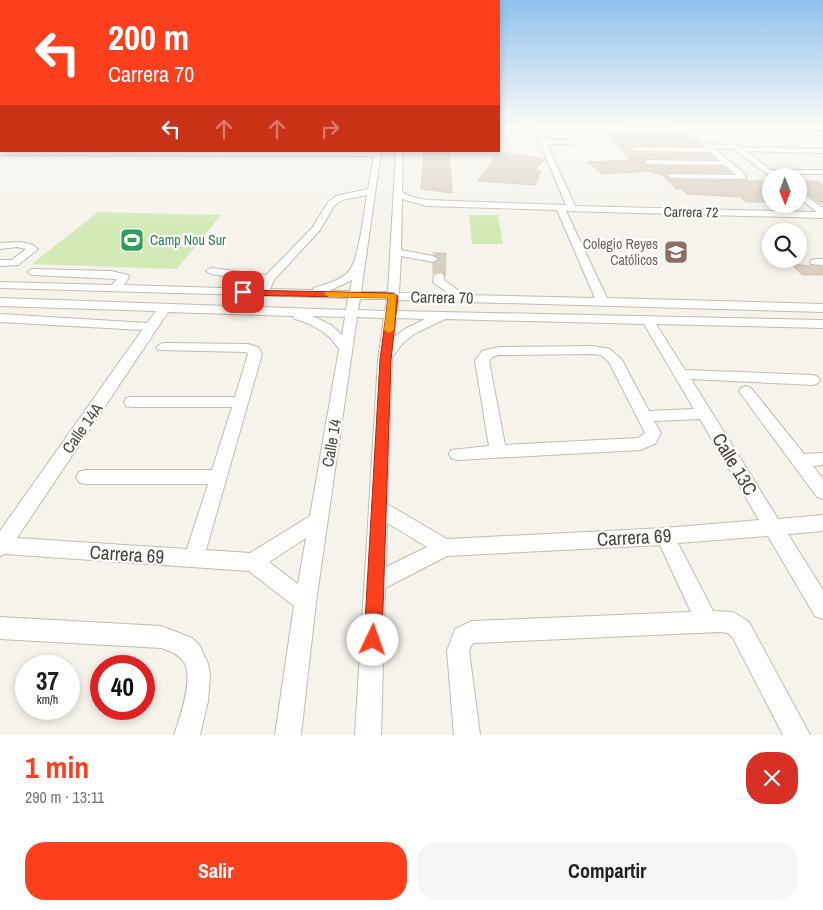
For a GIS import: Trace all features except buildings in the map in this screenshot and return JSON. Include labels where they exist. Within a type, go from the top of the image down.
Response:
[{"type":"street","name":"Calle 14","points":[[288,735],[305,602],[360,260],[379,186],[378,160]]},
{"type":"street","points":[[368,735],[380,509],[385,360],[393,296],[400,160]]},
{"type":"street","points":[[550,160],[602,301]]},
{"type":"street","points":[[672,176],[743,177],[723,160]]},
{"type":"street","points":[[753,160],[764,168]]},
{"type":"street","points":[[648,162],[726,163]]},
{"type":"street","points":[[808,173],[823,172]]},
{"type":"street","points":[[262,293],[269,279],[317,228],[331,204],[339,198],[399,181]]},
{"type":"street","name":"Carrera 72","points":[[398,193],[409,200],[428,204],[818,212]]},
{"type":"street","points":[[808,203],[818,212],[823,222]]},
{"type":"street","points":[[0,246],[19,245],[29,246],[33,249],[14,263],[0,263]]},
{"type":"street","points":[[396,252],[438,268],[439,282],[458,297]]},
{"type":"street","points":[[289,294],[324,289],[339,283],[354,272],[360,260]]},
{"type":"street","points":[[0,284],[17,268],[14,263]]},
{"type":"street","points":[[211,271],[269,279]]},
{"type":"street","points":[[32,272],[124,276],[115,289]]},
{"type":"street","points":[[394,273],[400,280],[415,290],[430,294],[458,297]]},
{"type":"street","name":"Carrera 70","points":[[0,284],[115,289],[823,308]]},
{"type":"street","name":"Carrera 70","points":[[0,302],[279,312],[823,324]]},
{"type":"street","points":[[696,304],[685,308],[686,312],[691,317],[709,322]]},
{"type":"street","name":"Calle 14A","points":[[0,546],[164,308]]},
{"type":"street","points":[[279,312],[295,314],[321,324],[336,335],[346,349]]},
{"type":"street","points":[[385,360],[398,341],[407,332],[432,320],[461,315]]},
{"type":"street","points":[[0,318],[151,327]]},
{"type":"street","name":"Calle 13C","points":[[646,319],[823,609]]},
{"type":"street","points":[[163,347],[240,348],[253,350],[254,358],[194,558]]},
{"type":"street","points":[[457,454],[498,452],[645,443],[650,440],[653,433],[615,360],[605,352],[592,350],[492,352],[483,357],[482,362],[498,452]]},
{"type":"street","points":[[680,374],[813,380]]},
{"type":"street","points":[[746,391],[823,492]]},
{"type":"street","points":[[130,402],[241,402]]},
{"type":"street","points":[[645,416],[704,414]]},
{"type":"street","points":[[799,461],[823,459]]},
{"type":"street","points":[[85,477],[219,477]]},
{"type":"street","points":[[380,509],[445,548]]},
{"type":"street","points":[[305,602],[253,562],[318,521]]},
{"type":"street","name":"Carrera 69","points":[[376,582],[445,548],[665,536],[823,524]]},
{"type":"street","points":[[665,536],[707,622]]},
{"type":"street","name":"Carrera 69","points":[[0,546],[253,562]]},
{"type":"street","points":[[467,735],[458,651],[463,637],[472,632],[727,621],[741,630],[797,735]]},
{"type":"street","points":[[0,628],[162,638],[184,646],[195,661],[198,680],[194,712],[187,735]]},
{"type":"green space","name":"Camp Nou Sur","points":[[98,212],[221,215],[177,269],[32,264]]},
{"type":"green space","points":[[469,215],[498,215],[503,244],[472,244]]},
{"type":"tunnel","points":[[433,259],[439,260],[439,267]]},
{"type":"slow traffic","points":[[329,294],[393,296],[389,330]]},
{"type":"place","name":"Camp Nou Sur","points":[[132,240]]},
{"type":"place","name":"Colegio Reyes Católicos","points":[[676,252]]},
{"type":"route","points":[[243,292],[393,296],[385,360],[373,640]]}]
